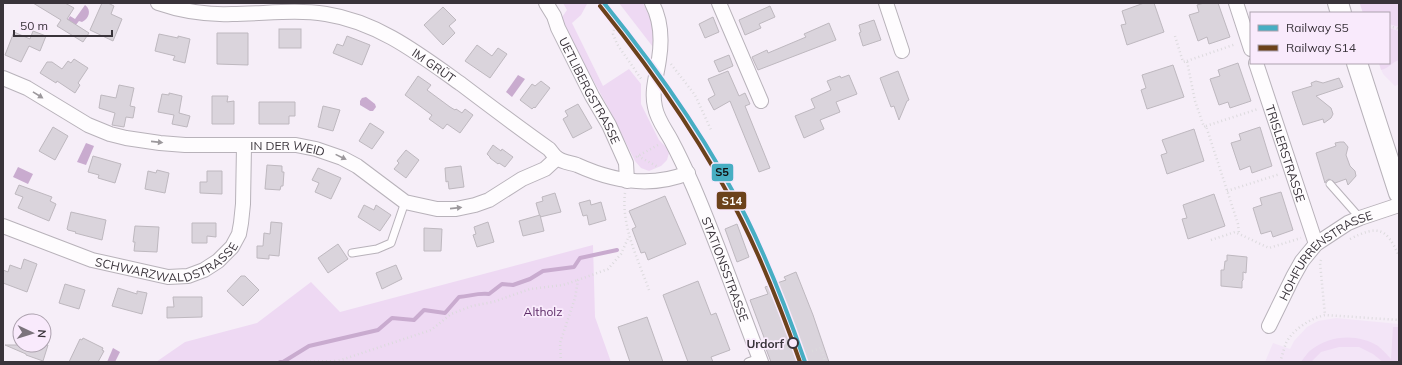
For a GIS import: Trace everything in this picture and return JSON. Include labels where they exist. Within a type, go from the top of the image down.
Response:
[{"type":"main road","points":[[1357,64],[1399,193]]},
{"type":"street","name":"IM GRÜT","points":[[158,3],[207,13],[231,14],[282,11],[310,12],[346,18],[367,25],[403,44],[426,59],[549,149],[557,158],[614,179],[627,181],[649,182],[665,180],[688,174]]},
{"type":"street","name":"UETLIBERGSTRASSE","points":[[546,3],[554,16],[558,28],[592,96],[609,125],[626,163],[627,181]]},
{"type":"street","name":"STATIONSSTRASSE","points":[[652,3],[656,10],[659,24],[660,52],[654,93],[655,107],[658,118],[671,139],[698,198],[756,360]]},
{"type":"street","points":[[719,3],[761,101]]},
{"type":"street","points":[[886,3],[902,51]]},
{"type":"street","points":[[1236,3],[1250,44]]},
{"type":"street","name":"TRISLERSTRASSE","points":[[1256,64],[1315,239]]},
{"type":"street","name":"IN DER WEID","points":[[3,78],[27,88],[88,125],[110,134],[126,138],[160,143],[244,146],[296,145],[332,153],[357,166],[405,202],[437,209],[456,209],[489,200],[522,180],[545,169],[557,158]]},
{"type":"street","name":"SCHWARZWALDSTRASSE","points":[[3,226],[92,260],[168,277],[188,276],[204,270],[218,261],[232,248],[239,234],[243,204],[244,146]]},
{"type":"street","name":"HOHFURRENSTRASSE","points":[[1269,326],[1293,277],[1315,239],[1360,218],[1399,205]]},
{"type":"lane","points":[[1330,184],[1360,218]]},
{"type":"lane","points":[[352,254],[377,249],[391,243],[405,202]]},
{"type":"path","points":[[615,26],[613,34],[617,44],[644,82],[654,93]]},
{"type":"path","points":[[1175,36],[1183,62],[1250,44]]},
{"type":"path","points":[[660,52],[695,95],[712,132]]},
{"type":"path","points":[[1187,61],[1195,101],[1204,127],[1206,126],[1238,224],[1239,234]]},
{"type":"path","points":[[1206,126],[1270,105]]},
{"type":"path","points":[[634,158],[660,144]]},
{"type":"path","points":[[638,156],[660,168]]},
{"type":"path","points":[[1227,191],[1292,170]]},
{"type":"path","points":[[627,181],[625,198],[626,219],[629,236],[649,290]]},
{"type":"path","points":[[1348,240],[1368,231],[1381,231],[1388,236],[1399,256]]},
{"type":"path","points":[[1211,240],[1235,232],[1269,248],[1315,239]]},
{"type":"path","points":[[302,362],[336,361],[431,330],[451,314],[472,306],[493,302],[530,289],[578,280],[608,269],[621,254],[629,236]]},
{"type":"path","points":[[1323,258],[1320,263],[1325,315]]},
{"type":"path","points":[[561,362],[560,343],[575,298],[578,280]]},
{"type":"path","points":[[1280,362],[1287,342],[1299,328],[1316,317],[1325,315],[1399,320]]},
{"type":"path","points":[[812,351],[821,348],[825,362]]},
{"type":"shaded area","points":[[1360,3],[1399,3],[1399,84],[1395,86],[1383,74],[1379,64],[1390,64],[1390,12],[1363,12]]},
{"type":"shaded area","points":[[85,5],[89,14],[84,21],[79,21],[72,30],[64,26],[70,16],[75,19]]},
{"type":"shaded area","points":[[518,75],[525,79],[512,97],[506,92]]},
{"type":"shaded area","points":[[366,97],[375,104],[376,107],[373,111],[370,111],[360,105],[362,98]]},
{"type":"shaded area","points":[[86,143],[94,146],[86,165],[77,162]]},
{"type":"shaded area","points":[[18,167],[33,174],[28,184],[13,177]]},
{"type":"shaded area","points":[[1336,318],[1399,324],[1399,362],[1265,362],[1273,343],[1290,349],[1294,341],[1307,327],[1318,321]]},
{"type":"shaded area","points":[[113,348],[120,352],[115,362],[107,362]]},
{"type":"green space","points":[[563,3],[587,4],[581,15],[572,23],[603,86],[629,69],[641,84],[641,104],[659,140],[668,149],[669,153],[667,160],[661,166],[649,171],[641,168],[635,161],[609,109],[560,20],[567,10]]},
{"type":"green space","points":[[619,3],[643,3],[653,24],[653,47]]},
{"type":"green space","points":[[1399,3],[1399,27],[1390,24],[1390,12],[1363,12],[1360,4]]},
{"type":"green space","points":[[1390,28],[1399,31],[1399,60],[1381,70],[1379,64],[1390,64]]},
{"type":"green space","name":"Altholz","points":[[593,245],[595,317],[611,362],[156,362],[185,342],[257,323],[311,282],[340,312]]},
{"type":"green space","points":[[1393,327],[1399,327],[1399,362],[1383,362],[1373,354],[1359,347],[1339,347],[1321,352],[1311,362],[1301,362],[1310,351],[1318,345],[1326,341],[1344,338],[1362,339],[1370,342],[1378,346],[1391,359]]},
{"type":"building","points":[[33,3],[65,3],[74,8],[67,19],[89,33],[83,42],[57,26],[61,20]]},
{"type":"building","points":[[102,3],[108,3],[114,6],[111,14],[122,19],[113,41],[90,30]]},
{"type":"building","points":[[1144,3],[1154,3],[1164,32],[1127,45],[1121,25],[1126,24],[1122,11]]},
{"type":"building","points":[[1204,3],[1218,3],[1230,37],[1209,44],[1207,37],[1198,41],[1189,15],[1199,12],[1197,5]]},
{"type":"building","points":[[770,6],[775,17],[759,24],[761,28],[745,35],[739,20]]},
{"type":"building","points":[[443,7],[456,20],[449,26],[455,33],[443,45],[424,25]]},
{"type":"building","points":[[713,17],[719,32],[705,38],[699,24]]},
{"type":"building","points":[[874,20],[881,40],[863,46],[859,33],[861,32],[859,25]]},
{"type":"building","points":[[829,23],[836,40],[758,70],[752,57],[767,50],[768,53],[806,37],[804,34]]},
{"type":"building","points":[[279,29],[301,29],[301,48],[279,48]]},
{"type":"building","points":[[33,31],[46,36],[40,51],[29,46],[21,62],[5,55],[14,32],[30,39]]},
{"type":"building","points":[[217,33],[248,33],[248,65],[217,64]]},
{"type":"building","points":[[159,34],[190,39],[185,63],[173,60],[175,56],[155,51]]},
{"type":"building","points":[[347,36],[370,45],[362,65],[333,53],[337,44],[343,46]]},
{"type":"building","points":[[477,45],[492,56],[498,48],[507,54],[490,78],[465,61]]},
{"type":"building","points":[[729,55],[733,66],[719,72],[714,61]]},
{"type":"building","points":[[74,59],[88,68],[78,83],[80,85],[75,93],[57,81],[56,83],[40,73],[47,62],[52,62],[62,69],[68,61],[71,63]]},
{"type":"building","points":[[1238,63],[1251,101],[1230,108],[1228,102],[1219,105],[1210,79],[1220,76],[1218,70]]},
{"type":"building","points":[[1173,65],[1184,97],[1147,109],[1141,90],[1146,88],[1142,75]]},
{"type":"building","points":[[728,71],[739,96],[745,93],[750,104],[745,106],[770,168],[759,172],[730,101],[714,110],[708,99],[715,95],[708,79]]},
{"type":"building","points":[[898,71],[909,100],[907,101],[899,120],[894,106],[891,107],[880,78]]},
{"type":"building","points":[[849,75],[857,94],[836,102],[840,112],[820,120],[824,129],[804,138],[795,116],[815,108],[811,99],[831,90],[827,81],[840,76],[841,78]]},
{"type":"building","points":[[418,76],[431,85],[427,90],[450,107],[462,113],[465,109],[473,115],[460,133],[447,124],[443,129],[429,119],[432,115],[405,95]]},
{"type":"building","points":[[1339,78],[1343,87],[1316,96],[1331,108],[1333,114],[1331,118],[1324,123],[1323,119],[1303,125],[1292,92],[1312,86],[1311,83],[1316,81],[1323,83]]},
{"type":"building","points":[[541,81],[550,88],[535,108],[534,107],[532,109],[520,100],[532,84],[535,86]]},
{"type":"building","points":[[119,85],[134,88],[130,106],[135,107],[133,118],[126,117],[124,127],[112,125],[115,113],[99,108],[101,95],[116,98]]},
{"type":"building","points":[[169,93],[182,96],[179,113],[190,116],[187,127],[172,124],[174,115],[158,112],[162,94],[169,95]]},
{"type":"building","points":[[212,96],[228,96],[227,102],[234,101],[234,124],[212,124]]},
{"type":"building","points":[[259,102],[295,102],[295,116],[289,116],[289,124],[259,124]]},
{"type":"building","points":[[578,104],[592,128],[573,138],[563,119],[568,116],[565,111]]},
{"type":"building","points":[[323,106],[340,110],[333,131],[318,127]]},
{"type":"building","points":[[370,123],[384,132],[372,149],[359,141]]},
{"type":"building","points":[[53,127],[68,136],[55,160],[39,151]]},
{"type":"building","points":[[1260,127],[1272,166],[1252,173],[1250,166],[1240,170],[1231,143],[1241,140],[1239,134]]},
{"type":"building","points":[[1194,129],[1204,161],[1167,174],[1161,155],[1167,153],[1162,140]]},
{"type":"building","points":[[1344,142],[1348,147],[1346,155],[1350,166],[1355,171],[1356,176],[1348,185],[1346,179],[1335,183],[1329,179],[1325,183],[1316,153],[1336,146],[1335,143]]},
{"type":"building","points":[[493,145],[501,151],[502,149],[513,157],[505,167],[499,163],[498,164],[487,154]]},
{"type":"building","points":[[406,150],[419,160],[406,178],[394,169],[399,163],[397,161]]},
{"type":"building","points":[[93,156],[121,164],[115,183],[98,178],[99,175],[88,172]]},
{"type":"building","points":[[267,165],[282,166],[282,172],[284,172],[283,186],[281,186],[280,190],[265,189]]},
{"type":"building","points":[[461,166],[464,187],[449,189],[448,181],[446,182],[445,168]]},
{"type":"building","points":[[318,168],[341,178],[331,199],[315,192],[319,183],[312,180]]},
{"type":"building","points":[[157,170],[169,173],[165,193],[145,189],[148,171],[156,173]]},
{"type":"building","points":[[207,171],[222,171],[222,194],[200,193],[200,182],[207,182]]},
{"type":"building","points":[[19,185],[52,197],[50,201],[56,204],[49,221],[18,208],[23,197],[15,194]]},
{"type":"building","points":[[1281,192],[1293,230],[1273,237],[1271,231],[1261,234],[1253,208],[1262,205],[1260,198]]},
{"type":"building","points":[[555,193],[561,212],[540,217],[536,203],[543,201],[542,197]]},
{"type":"building","points":[[1214,194],[1225,226],[1188,239],[1182,219],[1187,218],[1183,205]]},
{"type":"building","points":[[665,196],[686,244],[648,260],[645,252],[641,253],[632,229],[636,227],[629,211]]},
{"type":"building","points":[[590,200],[591,205],[601,202],[606,220],[589,225],[587,215],[583,216],[579,203]]},
{"type":"building","points":[[364,205],[374,210],[376,205],[391,215],[380,231],[358,217]]},
{"type":"building","points":[[71,212],[106,220],[102,240],[68,230]]},
{"type":"building","points":[[540,215],[544,231],[523,236],[519,221]]},
{"type":"building","points":[[271,222],[282,223],[279,256],[269,255],[269,259],[257,258],[257,246],[263,246],[264,233],[270,234]]},
{"type":"building","points":[[488,222],[494,242],[477,247],[473,235],[476,234],[474,227]]},
{"type":"building","points":[[192,223],[216,223],[216,237],[207,236],[207,243],[192,243]]},
{"type":"building","points":[[737,224],[749,257],[737,262],[725,229]]},
{"type":"building","points":[[135,226],[159,227],[157,252],[134,251],[135,242],[133,242]]},
{"type":"building","points":[[424,228],[442,229],[441,251],[424,251]]},
{"type":"building","points":[[338,244],[348,259],[328,273],[318,258]]},
{"type":"building","points":[[1227,255],[1247,257],[1246,273],[1243,272],[1242,288],[1221,286],[1221,270],[1224,270]]},
{"type":"building","points":[[24,259],[37,264],[27,292],[3,283],[3,270],[8,272],[10,265],[21,269]]},
{"type":"building","points":[[396,265],[402,279],[382,289],[376,273]]},
{"type":"building","points":[[796,272],[829,362],[771,362],[763,341],[765,340],[750,300],[768,294],[765,287],[786,280],[784,277]]},
{"type":"building","points":[[241,276],[245,276],[259,290],[243,306],[227,291]]},
{"type":"building","points":[[698,281],[711,315],[716,313],[730,350],[711,357],[713,362],[688,362],[663,295]]},
{"type":"building","points":[[65,284],[85,290],[79,309],[59,303]]},
{"type":"building","points":[[118,288],[137,294],[137,291],[147,293],[142,314],[112,306]]},
{"type":"building","points":[[173,297],[202,297],[202,317],[167,318],[167,307],[174,307]]},
{"type":"building","points":[[647,317],[663,362],[630,362],[618,327]]},
{"type":"building","points":[[83,338],[103,348],[102,350],[104,351],[98,362],[69,362],[80,339],[82,340]]},
{"type":"building","points":[[5,345],[12,345],[12,348]]},
{"type":"building","points":[[24,353],[46,353],[43,361]]},
{"type":"waterway","points":[[280,362],[283,362],[309,346],[378,330],[392,318],[414,320],[424,310],[445,313],[459,297],[489,294],[502,284],[513,285],[530,279],[543,271],[574,267],[580,258],[617,250]]},
{"type":"rail line","name":"S5","points":[[604,3],[644,54],[682,107],[732,190],[771,272],[805,362]]},
{"type":"rail line","name":"S14","points":[[600,6],[659,83],[695,137],[727,192],[766,273],[800,362]]},
{"type":"place","name":"Urdorf","points":[[793,343]]}]
